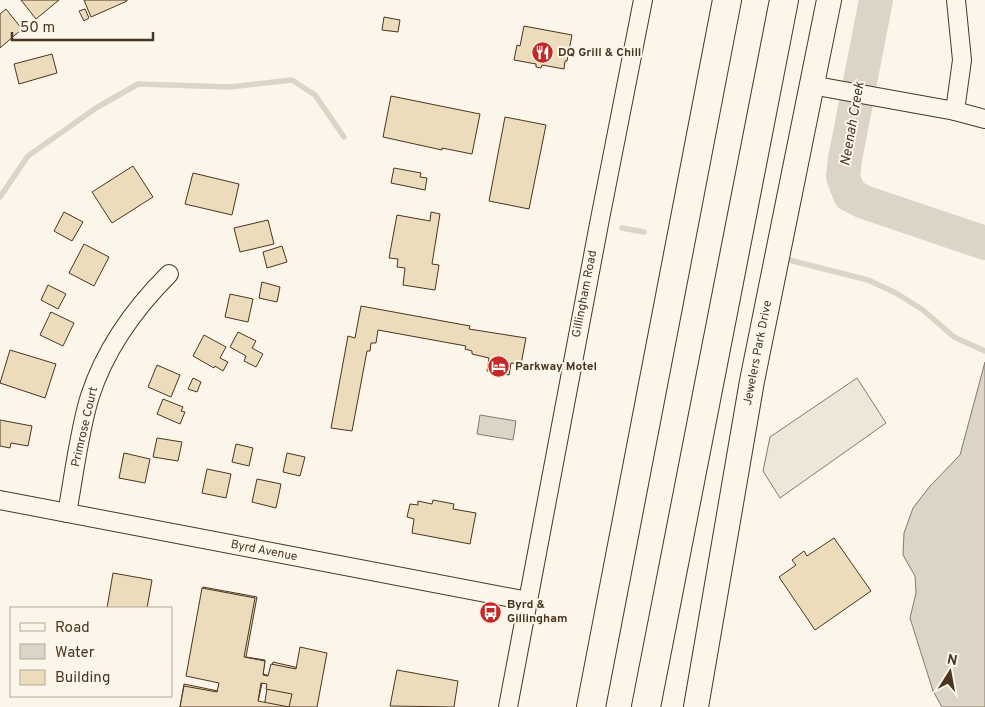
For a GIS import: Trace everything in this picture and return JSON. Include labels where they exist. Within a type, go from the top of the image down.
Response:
[{"type":"highway","points":[[591,707],[727,0]]},
{"type":"highway","points":[[646,707],[784,0]]},
{"type":"street","name":"Gillingham Road","points":[[508,707],[597,232],[643,0]]},
{"type":"street","name":"Jewelers Park Drive","points":[[696,707],[752,381],[822,87],[829,0]]},
{"type":"street","points":[[955,111],[962,60],[956,0]]},
{"type":"street","points":[[822,87],[955,111],[985,119]]},
{"type":"street","name":"Primrose Court","points":[[67,513],[86,412],[98,376],[110,351],[145,298],[169,274]]},
{"type":"street","name":"Byrd Avenue","points":[[0,500],[528,601]]},
{"type":"shaded area","points":[[857,378],[886,423],[780,498],[763,471],[770,437]]},
{"type":"water","points":[[985,362],[985,707],[942,707],[933,691],[910,618],[916,593],[915,576],[903,555],[904,533],[913,508],[930,486],[960,455]]},
{"type":"water","points":[[480,415],[516,421],[513,440],[477,434]]},
{"type":"building","points":[[21,0],[59,0],[36,19]]},
{"type":"building","points":[[84,0],[127,0],[127,1],[91,17]]},
{"type":"building","points":[[6,9],[22,29],[0,48],[0,14]]},
{"type":"building","points":[[85,9],[89,18],[84,21],[79,11]]},
{"type":"building","points":[[384,17],[400,20],[398,32],[382,30]]},
{"type":"building","name":"DQ Grill & Chill","points":[[524,26],[572,35],[564,69],[542,65],[541,68],[536,67],[536,64],[514,60],[517,45],[520,46]]},
{"type":"building","points":[[52,54],[57,73],[19,84],[14,64]]},
{"type":"building","points":[[391,96],[480,114],[472,154],[442,148],[442,150],[383,137]]},
{"type":"building","points":[[505,117],[546,125],[529,209],[489,201]]},
{"type":"building","points":[[133,166],[153,197],[112,223],[92,192]]},
{"type":"building","points":[[394,168],[421,173],[420,177],[427,178],[425,190],[391,183]]},
{"type":"building","points":[[193,173],[239,184],[232,215],[185,204]]},
{"type":"building","points":[[64,212],[83,222],[72,241],[54,231]]},
{"type":"building","points":[[431,212],[440,214],[432,264],[439,265],[435,290],[403,285],[405,268],[397,267],[398,259],[389,258],[397,215],[430,221]]},
{"type":"building","points":[[268,220],[274,244],[240,252],[234,228]]},
{"type":"building","points":[[84,244],[109,257],[94,286],[69,273]]},
{"type":"building","points":[[282,246],[287,262],[267,268],[263,252]]},
{"type":"building","points":[[262,282],[280,287],[277,302],[259,298]]},
{"type":"building","points":[[48,285],[66,294],[58,309],[41,300]]},
{"type":"building","points":[[230,294],[253,299],[248,322],[225,317]]},
{"type":"building","name":"Parkway Motel","points":[[361,306],[470,326],[469,329],[526,338],[521,364],[511,363],[509,375],[487,371],[489,358],[472,354],[472,351],[465,349],[466,346],[378,330],[376,343],[371,343],[370,351],[367,351],[352,431],[331,428],[348,336],[355,338]]},
{"type":"building","points":[[51,312],[74,323],[63,346],[40,335]]},
{"type":"building","points":[[238,332],[256,341],[252,348],[263,354],[256,367],[244,361],[246,356],[230,347]]},
{"type":"building","points":[[204,335],[226,347],[220,358],[228,362],[223,371],[193,356]]},
{"type":"building","points":[[10,350],[56,364],[45,398],[0,383]]},
{"type":"building","points":[[157,365],[180,375],[171,397],[148,387]]},
{"type":"building","points":[[193,378],[201,382],[197,392],[188,389]]},
{"type":"building","points":[[163,399],[183,407],[181,411],[185,412],[180,424],[157,414]]},
{"type":"building","points":[[0,420],[32,426],[28,446],[11,443],[10,448],[0,446]]},
{"type":"building","points":[[157,438],[182,442],[178,461],[153,457]]},
{"type":"building","points":[[236,444],[253,448],[249,466],[232,462]]},
{"type":"building","points":[[124,453],[150,459],[145,483],[119,478]]},
{"type":"building","points":[[287,453],[305,457],[300,476],[283,472]]},
{"type":"building","points":[[207,469],[231,474],[226,498],[202,493]]},
{"type":"building","points":[[257,479],[281,484],[276,508],[252,502]]},
{"type":"building","points":[[433,500],[454,504],[453,509],[476,513],[470,544],[412,533],[414,519],[407,517],[410,504],[418,505],[418,501],[432,504]]},
{"type":"building","points":[[834,538],[871,591],[815,630],[779,577],[796,565],[792,560],[804,551],[807,556]]},
{"type":"building","points":[[113,573],[152,580],[147,607],[107,607]]},
{"type":"building","points":[[203,587],[257,597],[246,657],[265,660],[263,674],[270,676],[273,662],[299,668],[292,707],[264,707],[268,683],[262,683],[257,707],[180,707],[184,684],[218,691],[220,680],[187,674]]},
{"type":"building","points":[[202,588],[255,598],[244,657],[265,661],[263,675],[268,676],[271,664],[296,669],[300,647],[327,653],[317,707],[289,707],[180,707],[184,686],[217,692],[219,683],[186,676]],"holes":[[[261,683],[267,684],[266,689],[292,694],[289,707],[258,701]]]},
{"type":"building","points":[[397,670],[458,681],[454,707],[390,706]]},
{"type":"waterway","name":"Neenah Creek","points":[[876,0],[845,159],[843,177],[850,195],[864,202],[985,243]]},
{"type":"waterway","points":[[0,197],[28,156],[96,108],[138,84],[230,87],[292,80],[315,95],[344,137]]},
{"type":"waterway","points":[[622,228],[644,232]]},
{"type":"waterway","points":[[789,260],[868,280],[896,293],[923,310],[954,337],[985,351]]},
{"type":"place","name":"DQ Grill & Chill","points":[[542,53]]},
{"type":"place","name":"Parkway Motel","points":[[499,367]]},
{"type":"place","name":"Byrd & Gillingham","points":[[491,612]]}]
